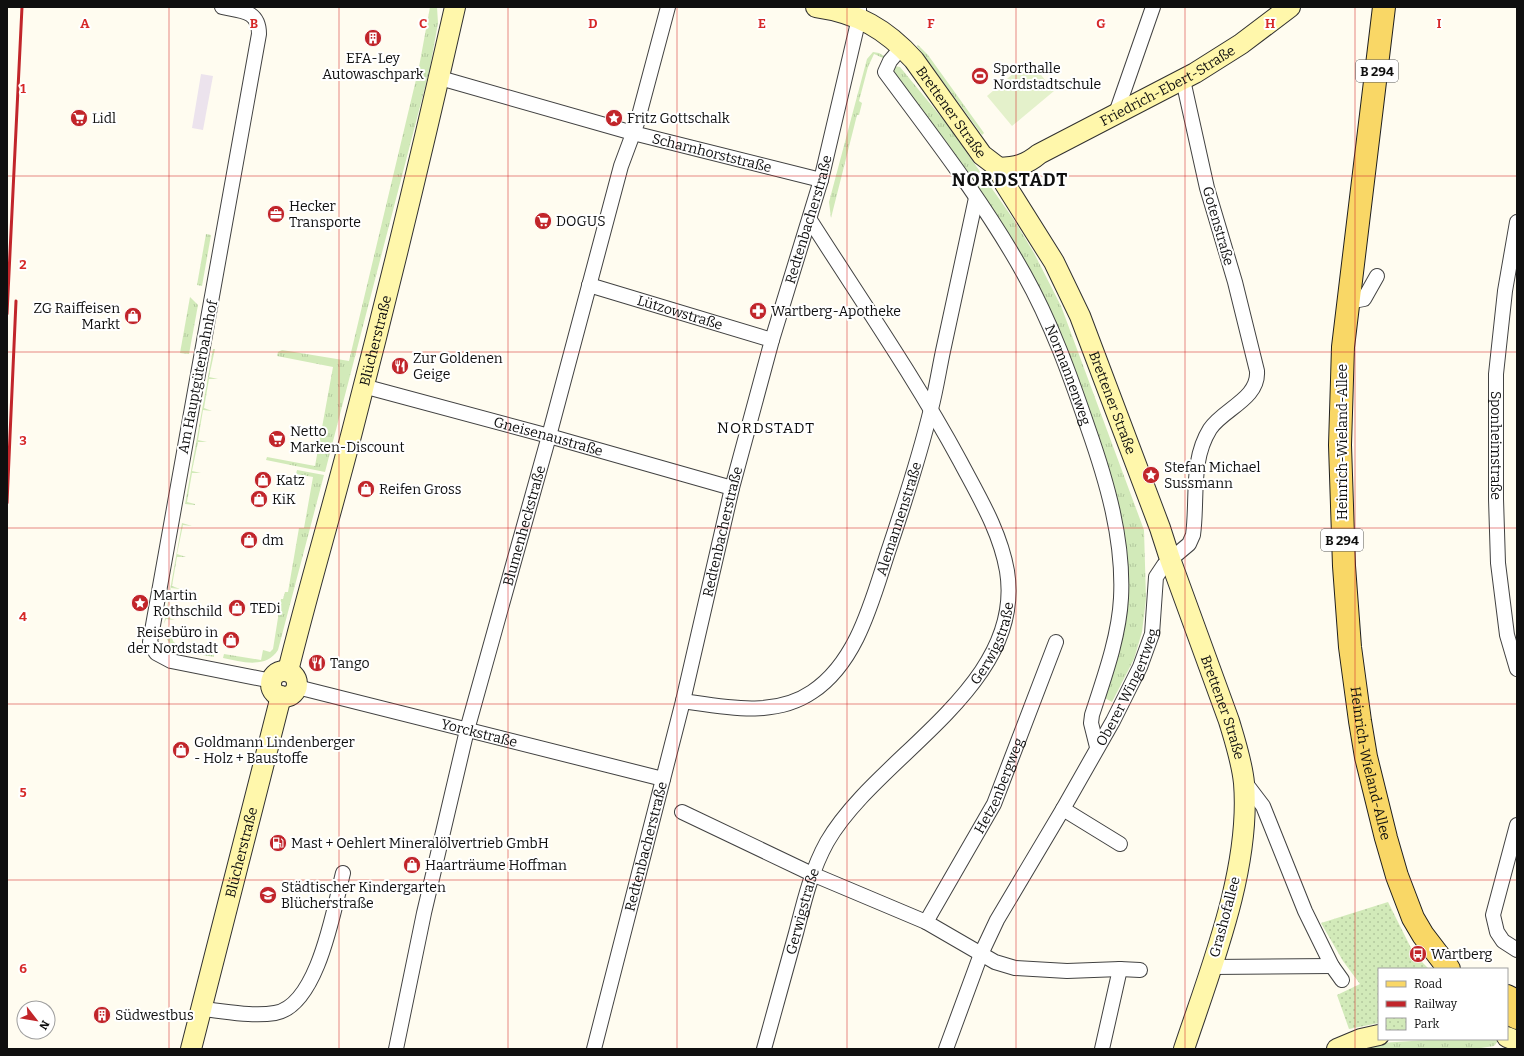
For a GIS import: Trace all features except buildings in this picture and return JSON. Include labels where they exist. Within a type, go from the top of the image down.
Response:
[{"type":"main road","name":"Brettener Straße","points":[[816,7],[839,11],[859,12],[902,47],[914,60],[982,155],[999,168],[1005,184],[1043,242],[1074,302],[1160,528],[1170,560],[1230,720],[1244,782]]},
{"type":"main road","name":"Friedrich-Ebert-Straße","points":[[999,168],[1025,164],[1039,154],[1183,80],[1241,44],[1290,7]]},
{"type":"main road","name":"Heinrich-Wieland-Allee","points":[[1384,7],[1343,347],[1340,445],[1348,618],[1360,721],[1366,757],[1397,876],[1414,918],[1423,935],[1445,963],[1457,968]]},
{"type":"main road","name":"Blücherstraße","points":[[191,1049],[284,684],[363,386],[440,78],[453,10]]},
{"type":"main road","name":"Grashofallee","points":[[1184,1049],[1211,967],[1239,863],[1244,812],[1244,782]]},
{"type":"main road","points":[[1508,996],[1517,1001]]},
{"type":"main road","points":[[1508,1014],[1517,1018]]},
{"type":"main road","points":[[1338,1049],[1361,1039],[1378,1035]]},
{"type":"street","name":"Am Hauptgüterbahnhof","points":[[222,7],[245,12],[255,17],[259,26],[259,34],[150,642],[156,654],[171,661],[284,684]]},
{"type":"street","name":"Blumenheckstraße","points":[[396,1049],[424,913],[468,730],[549,436],[621,166],[637,123],[668,7]]},
{"type":"street","points":[[1115,116],[1153,7]]},
{"type":"street","name":"Redtenbacherstraße","points":[[594,1049],[683,701],[732,488],[772,340],[821,180],[859,12]]},
{"type":"street","name":"Normannenweg","points":[[902,47],[890,61],[885,72],[976,198],[1015,258],[1050,326],[1094,445],[1113,513],[1120,559],[1121,599],[1116,632],[1092,715],[1091,723],[1097,748]]},
{"type":"street","name":"Scharnhorststraße","points":[[440,78],[633,133],[821,180]]},
{"type":"street","name":"Gotenstraße","points":[[1183,80],[1207,188],[1235,282],[1257,371]]},
{"type":"street","name":"Alemannenstraße","points":[[683,701],[730,707],[757,708],[785,704],[800,699],[813,692],[836,670],[853,643],[873,598],[911,483],[932,408],[976,198]]},
{"type":"street","name":"Gerwigstraße","points":[[764,1049],[812,874],[835,829],[849,812],[968,690],[985,667],[1002,634],[1008,586],[1007,572],[999,539],[992,520],[932,408],[810,220]]},
{"type":"street","name":"Sponheimstraße","points":[[1516,229],[1505,291],[1496,374],[1496,499],[1498,563],[1507,635],[1517,669]]},
{"type":"street","points":[[1348,302],[1364,299],[1377,276]]},
{"type":"street","name":"Lützowstraße","points":[[589,285],[772,340]]},
{"type":"street","name":"Oberer Wingertweg","points":[[946,1049],[981,954],[997,920],[1063,809],[1120,707],[1147,651],[1152,634],[1156,577],[1170,560],[1189,544],[1193,535],[1196,472],[1204,439],[1218,420],[1249,393],[1256,384],[1257,371]]},
{"type":"street","name":"Gneisenaustraße","points":[[363,386],[549,436],[732,488]]},
{"type":"street","name":"Hetzenbergweg","points":[[926,922],[994,804],[1056,642]]},
{"type":"street","name":"Yorckstraße","points":[[284,684],[663,779]]},
{"type":"street","name":"Brettener Straße","points":[[1244,782],[1263,806],[1305,911],[1332,966],[1342,980]]},
{"type":"street","points":[[1063,809],[1120,844]]},
{"type":"street","points":[[682,812],[812,874],[926,922],[995,962],[1015,968],[1067,971],[1120,969],[1140,970]]},
{"type":"street","points":[[1517,825],[1492,915],[1497,932],[1503,941],[1517,950]]},
{"type":"street","points":[[202,1009],[242,1013],[274,1014],[286,1009],[296,1002],[311,981],[319,962],[343,872]]},
{"type":"street","points":[[1211,967],[1332,966]]},
{"type":"street","points":[[1102,1049],[1120,969]]},
{"type":"shaded area","points":[[201,74],[213,76],[203,130],[192,128]]},
{"type":"green space","points":[[430,7],[437,7],[438,23],[430,68],[325,472],[266,460],[267,457],[315,466],[333,367],[277,356],[278,352],[282,350],[349,361],[419,67]]},
{"type":"green space","points":[[918,45],[928,55],[984,133],[982,135],[917,46]]},
{"type":"green space","points":[[873,52],[884,56],[883,58],[874,54],[868,67],[859,101],[862,103],[859,115],[857,115],[831,218],[829,202],[867,59]]},
{"type":"green space","points":[[1029,60],[1054,91],[1012,126],[987,96]]},
{"type":"green space","points":[[894,66],[900,67],[946,123],[1014,220],[1034,253],[1061,306],[1144,530],[1146,599],[1142,632],[1134,659],[1112,702],[1103,697],[1126,593],[1081,395],[958,162],[946,141],[919,109],[892,70]]},
{"type":"green space","points":[[206,234],[211,235],[202,286],[197,285]]},
{"type":"green space","points":[[190,297],[198,305],[189,354],[180,353]]},
{"type":"green space","points":[[213,349],[215,349],[209,377],[218,379],[209,379],[204,408],[212,411],[203,410],[198,440],[207,442],[198,442],[192,471],[201,473],[192,473],[187,502],[195,505],[185,504]]},
{"type":"green space","points":[[297,470],[324,475],[278,650],[267,660],[260,662],[253,663],[223,658],[224,654],[261,660],[263,650],[270,652],[273,649],[281,599],[283,599],[285,592],[288,592],[299,528],[304,528],[313,477],[296,474]]},
{"type":"green space","points":[[182,523],[192,526],[183,525],[177,554],[186,557],[177,557],[172,586],[180,589],[171,588],[166,617],[175,620],[166,619],[164,624]]},
{"type":"green space","points":[[164,633],[171,634],[173,641],[178,646],[214,653],[214,657],[178,649],[167,640]]},
{"type":"green space","points":[[1388,902],[1414,954],[1428,968],[1378,968],[1378,1023],[1349,1029],[1337,995],[1360,984],[1343,961],[1321,923]]},
{"type":"green space","points":[[1427,1040],[1498,1041],[1494,1046],[1481,1048],[1362,1049],[1380,1043]]},
{"type":"railway","points":[[7,314],[22,7]]},
{"type":"railway","points":[[7,503],[16,301]]},
{"type":"place","name":"EFA-Ley Autowaschpark","points":[[373,38]]},
{"type":"place","name":"Sporthalle Nordstadtschule","points":[[980,76]]},
{"type":"place","name":"Lidl","points":[[79,118]]},
{"type":"place","name":"Fritz Gottschalk","points":[[614,118]]},
{"type":"place","name":"Hecker Transporte","points":[[276,214]]},
{"type":"place","name":"DOGUS","points":[[543,221]]},
{"type":"place","name":"Wartberg-Apotheke","points":[[758,311]]},
{"type":"place","name":"ZG Raiffeisen Markt","points":[[133,316]]},
{"type":"place","name":"Zur Goldenen Geige","points":[[400,366]]},
{"type":"place","name":"Netto Marken-Discount","points":[[277,439]]},
{"type":"place","name":"Stefan Michael Sussmann","points":[[1151,475]]},
{"type":"place","name":"Katz","points":[[263,480]]},
{"type":"place","name":"Reifen Gross","points":[[366,489]]},
{"type":"place","name":"KiK","points":[[259,499]]},
{"type":"place","name":"dm","points":[[249,540]]},
{"type":"place","name":"Martin Rothschild","points":[[140,603]]},
{"type":"place","name":"TEDi","points":[[237,608]]},
{"type":"place","name":"Reisebüro in der Nordstadt","points":[[231,640]]},
{"type":"place","name":"Tango","points":[[317,663]]},
{"type":"place","name":"Goldmann Lindenberger - Holz + Baustoffe","points":[[181,750]]},
{"type":"place","name":"Mast + Oehlert Mineralölvertrieb GmbH","points":[[278,843]]},
{"type":"place","name":"Haarträume Hoffman","points":[[412,865]]},
{"type":"place","name":"Städtischer Kindergarten Blücherstraße","points":[[268,895]]},
{"type":"place","name":"Wartberg","points":[[1418,954]]},
{"type":"place","name":"Südwestbus","points":[[102,1015]]},
{"type":"district","name":"NORDSTADT","points":[[1010,180]]},
{"type":"district","name":"NORDSTADT","points":[[766,428]]}]
